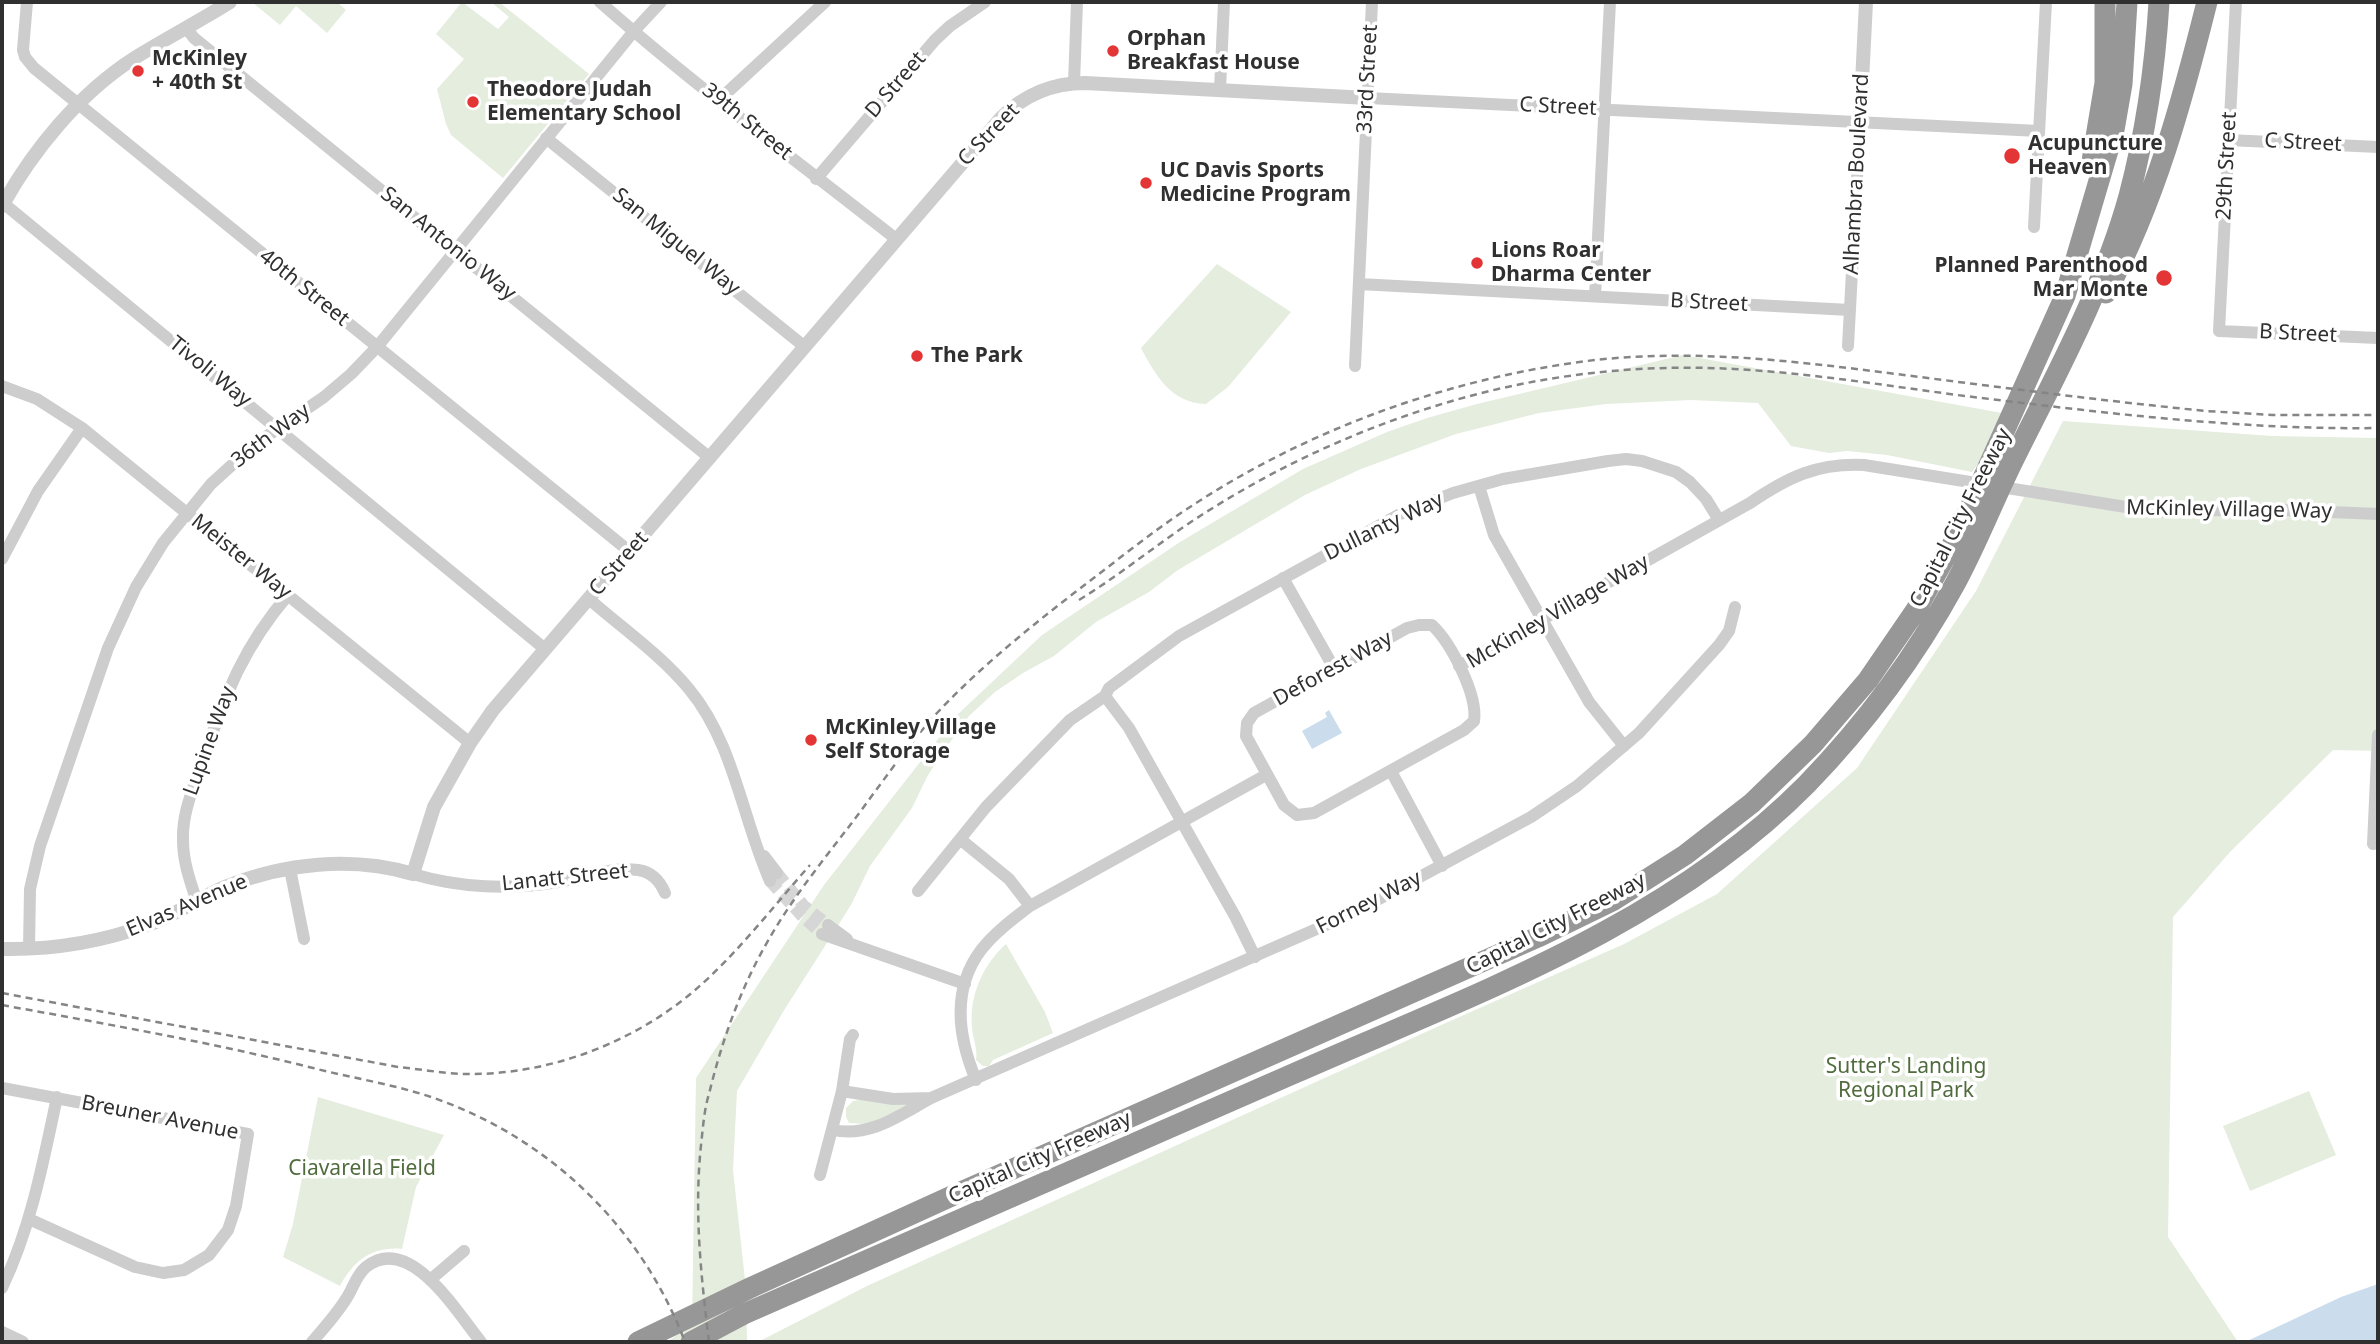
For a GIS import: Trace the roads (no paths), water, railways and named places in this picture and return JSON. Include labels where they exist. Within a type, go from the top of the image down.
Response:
[{"type":"highway","points":[[2033,371],[2078,226],[2096,141],[2105,83],[2105,2]]},
{"type":"highway","name":"Capital City Freeway","points":[[638,1342],[954,1195],[1538,937],[1614,900],[1685,855],[1752,803],[1813,744],[1868,680],[1916,610],[1957,536],[2065,296],[2115,130],[2122,84],[2127,2]]},
{"type":"highway","name":"Capital City Freeway","points":[[691,1342],[744,1314],[1472,995],[1600,935],[1673,892],[1742,842],[1805,786],[1862,723],[1912,655],[1956,582],[2011,464],[2076,336],[2105,267],[2133,180],[2152,80],[2160,2]]},
{"type":"highway","points":[[2076,336],[2105,295],[2139,226],[2179,111],[2207,2]]},
{"type":"street","name":"40th Street","points":[[27,2],[23,43],[25,57],[34,68],[629,551]]},
{"type":"street","points":[[3,205],[37,152],[79,105],[132,60],[230,2]]},
{"type":"street","name":"39th Street","points":[[600,2],[816,178],[896,239]]},
{"type":"street","name":"36th Way","points":[[29,949],[30,889],[40,846],[108,648],[136,587],[163,543],[186,512],[236,460],[324,397],[377,347],[634,31],[661,2]]},
{"type":"street","points":[[719,100],[825,2]]},
{"type":"street","name":"D Street","points":[[816,178],[935,40],[985,2]]},
{"type":"street","points":[[1074,83],[1077,2]]},
{"type":"street","points":[[1220,89],[1224,2]]},
{"type":"street","name":"33rd Street","points":[[1355,366],[1372,2]]},
{"type":"street","points":[[1595,296],[1610,2]]},
{"type":"street","name":"Alhambra Boulevard","points":[[1848,346],[1866,2]]},
{"type":"street","points":[[2034,227],[2046,2]]},
{"type":"street","name":"29th Street","points":[[2218,331],[2236,2]]},
{"type":"street","name":"San Antonio Way","points":[[187,29],[194,38],[710,458]]},
{"type":"street","name":"C Street","points":[[413,874],[434,807],[470,743],[499,704],[896,239],[1010,110],[1039,92],[1074,83],[2039,131]]},
{"type":"street","name":"San Miguel Way","points":[[546,138],[805,347]]},
{"type":"street","name":"C Street","points":[[2228,140],[2378,147]]},
{"type":"street","name":"Tivoli Way","points":[[3,205],[279,428],[545,649]]},
{"type":"street","name":"B Street","points":[[1359,284],[1850,310]]},
{"type":"street","name":"B Street","points":[[2218,331],[2378,338]]},
{"type":"street","name":"Meister Way","points":[[2,386],[37,399],[82,428],[470,743]]},
{"type":"street","points":[[2,559],[38,491],[82,428]]},
{"type":"street","name":"Dullanty Way","points":[[918,891],[986,807],[1070,720],[1105,696],[1109,688],[1179,636],[1400,514],[1479,486],[1626,459],[1676,472],[1706,499],[1719,520]]},
{"type":"street","name":"McKinley Village Way","points":[[1266,775],[1283,805],[1297,816],[1314,813],[1464,730],[1474,721],[1476,712],[1459,666],[1719,520],[1790,477],[1806,471],[1833,465],[1864,465],[2157,512],[2258,509],[2378,514]]},
{"type":"street","points":[[1479,486],[1494,535],[1589,702],[1624,746]]},
{"type":"street","points":[[1283,578],[1335,670]]},
{"type":"street","name":"Lupine Way","points":[[197,902],[184,857],[183,830],[188,804],[238,666],[261,629],[288,595]]},
{"type":"street","points":[[589,599],[663,662],[690,689],[710,719],[729,762],[759,850],[773,877]]},
{"type":"street","name":"Forney Way","points":[[833,1130],[860,1132],[884,1123],[931,1098],[1255,957],[1353,913],[1531,817],[1577,786],[1639,733],[1719,645],[1729,631],[1735,607]]},
{"type":"street","name":"Deforest Way","points":[[1266,775],[1246,736],[1247,723],[1254,713],[1408,628],[1419,625],[1432,625],[1439,632],[1459,666]]},
{"type":"street","points":[[1105,696],[1129,728],[1182,820],[1255,957]]},
{"type":"street","points":[[2372,844],[2378,735]]},
{"type":"street","points":[[1391,771],[1442,866]]},
{"type":"street","points":[[975,1080],[961,1037],[960,1018],[965,984],[980,951],[1030,906],[1266,775]]},
{"type":"street","points":[[960,839],[1009,879],[1030,906]]},
{"type":"street","name":"Elvas Avenue","points":[[2,949],[29,949],[102,939],[152,924],[224,888],[268,873],[351,863],[388,867],[413,874]]},
{"type":"street","points":[[290,869],[304,939]]},
{"type":"street","name":"Lanatt Street","points":[[413,874],[455,883],[511,886],[559,882],[624,869],[640,870],[659,881],[665,893]]},
{"type":"street","points":[[825,930],[862,949],[965,984]]},
{"type":"street","points":[[820,1175],[833,1130],[850,1039],[853,1035]]},
{"type":"street","name":"Breuner Avenue","points":[[2,1088],[248,1134],[236,1206],[228,1230],[209,1255],[184,1270],[163,1273],[135,1267],[29,1219]]},
{"type":"street","name":"Forney Way","points":[[842,1091],[893,1099],[931,1098]]},
{"type":"street","points":[[2,1288],[29,1219],[57,1097]]},
{"type":"street","points":[[430,1280],[464,1251]]},
{"type":"street","points":[[312,1342],[337,1312],[364,1268],[375,1262],[399,1259],[419,1268],[481,1342]]},
{"type":"street","points":[[2,1332],[23,1342]]},
{"type":"water","points":[[1329,710],[1342,733],[1312,749],[1302,731],[1327,717],[1325,713]]},
{"type":"water","points":[[2378,1284],[2378,1342],[2245,1342],[2341,1297]]},
{"type":"tunnel","points":[[777,873],[804,906],[828,925]]},
{"type":"tunnel","points":[[770,881],[822,934]]},
{"type":"railway","points":[[709,1342],[698,1220],[699,1170],[707,1100],[733,1014],[778,923],[905,752],[955,695],[1013,642],[1074,593],[1163,525],[1233,480],[1331,431],[1435,394],[1541,368],[1633,357],[1708,356],[1783,361],[2206,411],[2272,415],[2378,415]]},
{"type":"railway","points":[[1079,600],[1222,502],[1328,447],[1383,424],[1450,401],[1530,382],[1570,376],[1652,368],[1734,369],[1818,376],[2167,419],[2272,426],[2378,428]]},
{"type":"railway","points":[[2,993],[398,1067],[462,1074],[524,1069],[585,1054],[614,1042],[669,1010],[725,962],[810,865]]},
{"type":"railway","points":[[2,1005],[158,1034],[387,1085],[416,1092],[474,1114],[514,1136],[551,1162],[585,1191],[616,1224],[643,1260],[666,1300],[685,1342]]},
{"type":"place","name":"Orphan Breakfast House","points":[[1113,51]]},
{"type":"place","name":"McKinley + 40th St","points":[[138,71]]},
{"type":"place","name":"Theodore Judah Elementary School","points":[[473,102]]},
{"type":"place","name":"Acupuncture Heaven","points":[[2012,156]]},
{"type":"place","name":"UC Davis Sports Medicine Program","points":[[1146,183]]},
{"type":"place","name":"Lions Roar Dharma Center","points":[[1477,263]]},
{"type":"place","name":"Planned Parenthood Mar Monte","points":[[2164,278]]},
{"type":"place","name":"The Park","points":[[917,356]]},
{"type":"place","name":"McKinley Village Self Storage","points":[[811,740]]},
{"type":"park label","name":"Sutter's Landing Regional Park","points":[[1906,1079]]},
{"type":"park label","name":"Ciavarella Field","points":[[362,1169]]}]
